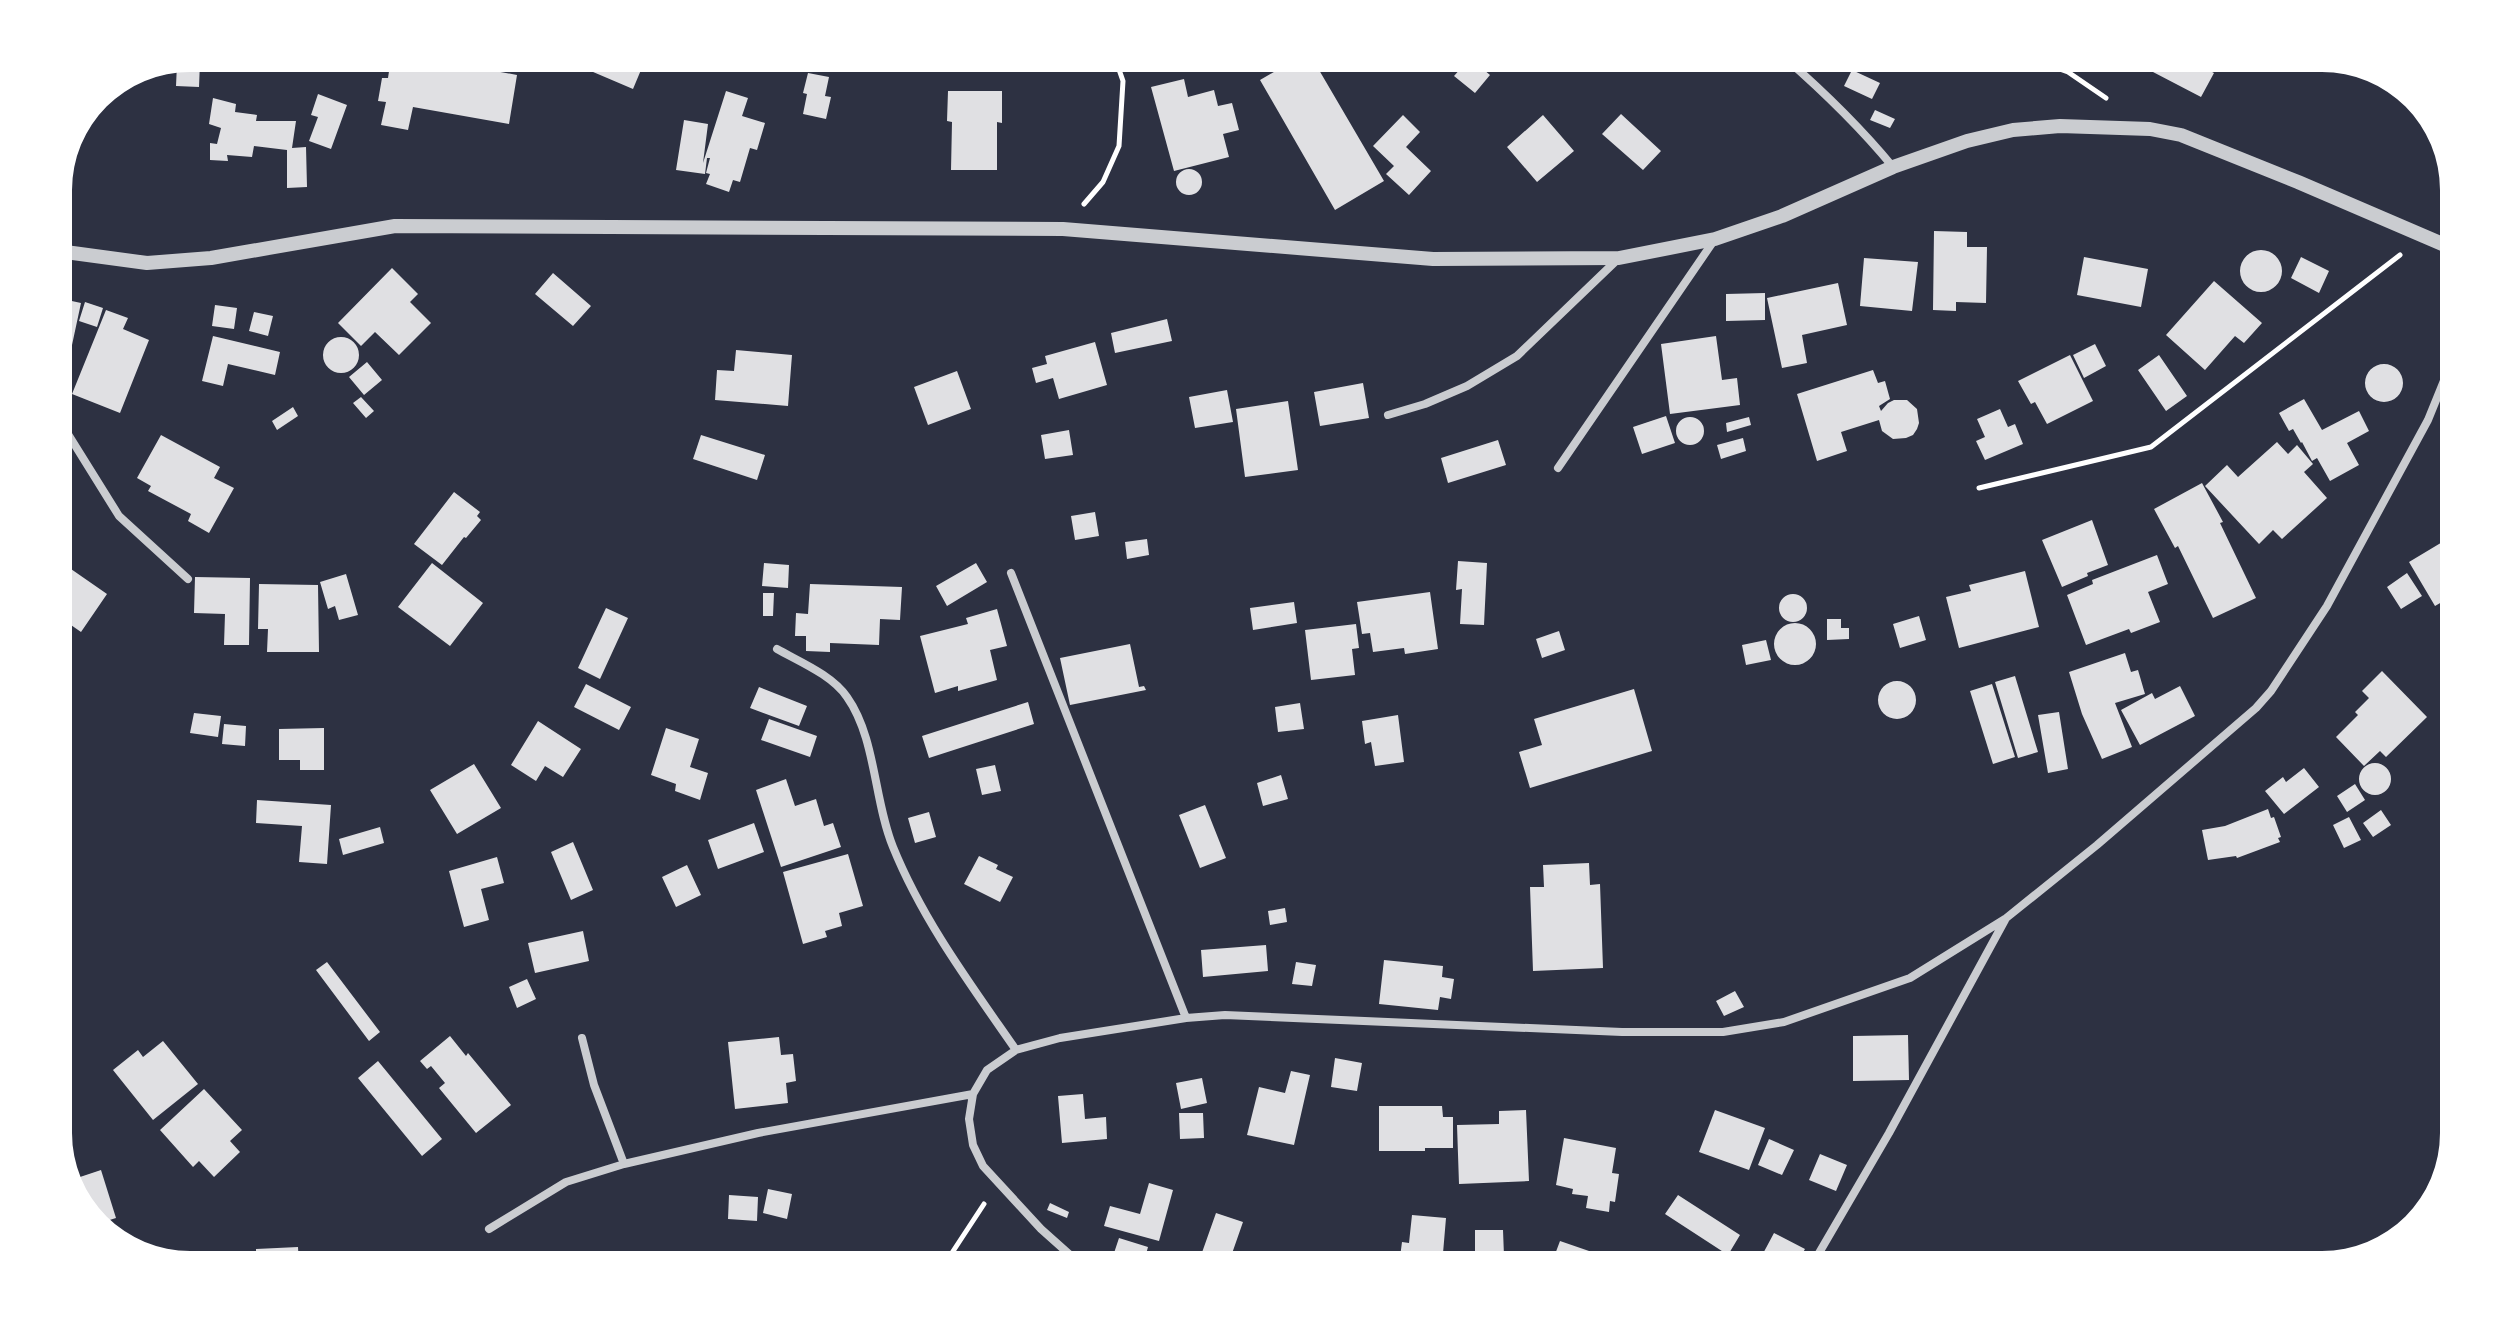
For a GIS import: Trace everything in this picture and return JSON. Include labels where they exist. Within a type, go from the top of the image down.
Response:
[{"type":"street","points":[[1801,72],[1872,141],[1893,167]]},
{"type":"street","points":[[72,253],[147,263],[211,258],[395,226],[1063,229],[1433,259],[1619,258],[1715,239],[1782,216],[1893,167],[1967,141],[2013,130],[2060,126],[2150,129],[2181,135],[2440,244]]},
{"type":"street","points":[[1558,468],[1715,239]]},
{"type":"street","points":[[1388,415],[1425,404],[1467,386],[1517,356],[1619,258]]},
{"type":"street","points":[[1066,1251],[983,1166],[973,1145],[969,1119],[973,1094],[987,1070],[1016,1050],[1060,1038],[1186,1018],[1225,1015],[1622,1032],[1723,1032],[1784,1022],[1910,978],[2005,919],[2189,768],[2271,691],[2327,606],[2428,420],[2440,390]]},
{"type":"street","points":[[72,440],[119,516],[188,579]]},
{"type":"street","points":[[1011,573],[1186,1018]]},
{"type":"street","points":[[777,649],[812,668],[845,694],[857,714],[893,846],[941,942],[1016,1050]]},
{"type":"street","points":[[1820,1251],[1889,1133],[2005,919]]},
{"type":"street","points":[[582,1038],[594,1085],[624,1164]]},
{"type":"street","points":[[489,1229],[566,1182],[624,1164],[758,1133],[973,1094]]},
{"type":"path","points":[[1063,229],[1103,182],[1119,146],[1123,81],[1120,72]]},
{"type":"path","points":[[2068,72],[2150,129]]},
{"type":"path","points":[[1979,488],[2151,447],[2423,237]]},
{"type":"path","points":[[953,1251],[998,1182]]},
{"type":"building","points":[[200,72],[199,87],[176,86],[177,73]]},
{"type":"building","points":[[389,72],[500,72],[517,75],[509,124],[413,107],[408,130],[381,125],[386,102],[378,101],[382,78],[388,78]]},
{"type":"building","points":[[593,72],[640,72],[633,89]]},
{"type":"building","points":[[1274,72],[1320,72],[1384,181],[1335,210],[1260,80]]},
{"type":"building","points":[[1458,72],[1486,72],[1490,75],[1475,93],[1454,76]]},
{"type":"building","points":[[1851,72],[1880,83],[1872,99],[1844,86]]},
{"type":"building","points":[[2153,72],[2214,73],[2201,97]]},
{"type":"building","points":[[808,73],[829,77],[825,96],[831,97],[826,119],[803,114],[807,94],[803,93]]},
{"type":"building","points":[[1184,79],[1188,97],[1214,90],[1218,106],[1232,103],[1239,130],[1223,134],[1229,157],[1174,171],[1151,87]]},
{"type":"building","points":[[726,91],[748,98],[742,116],[765,123],[757,150],[750,148],[740,182],[733,180],[729,192],[706,184],[710,174],[706,173],[710,158],[707,158],[705,174],[676,170],[684,120],[708,124],[703,163]]},
{"type":"building","points":[[948,91],[1002,91],[1002,123],[997,122],[997,170],[951,170],[952,122],[947,121]]},
{"type":"building","points":[[318,94],[347,105],[331,149],[309,141],[318,117],[311,115]]},
{"type":"building","points":[[213,98],[236,104],[235,112],[257,115],[256,121],[296,121],[292,148],[306,147],[307,187],[287,188],[287,150],[254,146],[252,157],[227,155],[228,161],[210,160],[210,143],[217,144],[221,128],[209,124]]},
{"type":"building","points":[[1875,110],[1895,119],[1890,128],[1870,120]]},
{"type":"building","points":[[1621,114],[1661,151],[1643,170],[1602,134]]},
{"type":"building","points":[[1403,115],[1420,132],[1406,147],[1431,171],[1409,195],[1386,174],[1394,166],[1373,146]]},
{"type":"building","points":[[1543,115],[1574,151],[1537,182],[1507,147]]},
{"type":"building","points":[[1189,169],[1198,173],[1202,182],[1198,191],[1189,195],[1180,191],[1176,182],[1180,173]]},
{"type":"building","points":[[1934,231],[1967,232],[1967,247],[1987,247],[1986,303],[1956,302],[1956,311],[1933,310]]},
{"type":"building","points":[[2261,250],[2276,256],[2282,271],[2276,286],[2261,292],[2246,286],[2240,271],[2246,256]]},
{"type":"building","points":[[2084,257],[2148,269],[2141,307],[2077,295]]},
{"type":"building","points":[[2301,257],[2329,271],[2319,293],[2291,278]]},
{"type":"building","points":[[1864,258],[1918,262],[1912,311],[1860,306]]},
{"type":"building","points":[[392,268],[418,294],[410,302],[431,323],[399,355],[375,332],[361,346],[338,323]]},
{"type":"building","points":[[553,273],[591,306],[573,326],[535,294]]},
{"type":"building","points":[[2214,281],[2262,323],[2244,343],[2235,336],[2205,370],[2166,335]]},
{"type":"building","points":[[1838,283],[1847,325],[1802,335],[1807,363],[1782,368],[1767,298]]},
{"type":"building","points":[[1765,293],[1765,320],[1726,321],[1726,294]]},
{"type":"building","points":[[72,301],[81,303],[72,345]]},
{"type":"building","points":[[85,302],[103,308],[97,327],[79,321]]},
{"type":"building","points":[[215,305],[237,308],[234,329],[212,326]]},
{"type":"building","points":[[106,310],[128,318],[123,329],[149,340],[120,413],[72,394]]},
{"type":"building","points":[[254,312],[273,316],[268,336],[249,331]]},
{"type":"building","points":[[1167,319],[1172,341],[1115,353],[1111,333]]},
{"type":"building","points":[[213,336],[280,352],[275,375],[228,364],[223,386],[202,381]]},
{"type":"building","points":[[1716,336],[1722,380],[1737,378],[1740,405],[1670,414],[1661,344]]},
{"type":"building","points":[[341,337],[354,342],[359,355],[354,368],[341,373],[328,368],[323,355],[328,342]]},
{"type":"building","points":[[1095,342],[1107,385],[1059,399],[1053,378],[1036,383],[1032,368],[1047,364],[1045,356]]},
{"type":"building","points":[[2095,344],[2106,366],[2084,378],[2073,355]]},
{"type":"building","points":[[736,350],[792,355],[788,406],[715,400],[717,370],[734,371]]},
{"type":"building","points":[[2070,355],[2093,401],[2047,424],[2018,381]]},
{"type":"building","points":[[2159,355],[2187,396],[2166,411],[2138,370]]},
{"type":"building","points":[[367,362],[382,380],[364,395],[349,377]]},
{"type":"building","points":[[2384,364],[2398,369],[2403,383],[2398,397],[2384,402],[2370,397],[2365,383],[2370,369]]},
{"type":"building","points":[[1873,370],[1878,383],[1885,381],[1890,399],[1879,406],[1881,411],[1894,400],[1907,400],[1917,409],[1917,429],[1906,438],[1893,439],[1882,431],[1879,420],[1841,432],[1847,451],[1817,461],[1797,394]]},
{"type":"building","points":[[957,371],[971,409],[928,425],[914,387]]},
{"type":"building","points":[[1363,383],[1369,418],[1320,426],[1314,392]]},
{"type":"building","points":[[1227,390],[1233,422],[1195,428],[1189,397]]},
{"type":"building","points":[[361,397],[374,411],[366,418],[353,403]]},
{"type":"building","points":[[2304,399],[2322,430],[2359,411],[2369,431],[2347,443],[2359,465],[2330,481],[2317,458],[2312,461],[2302,442],[2293,429],[2289,431],[2279,413]]},
{"type":"building","points":[[1288,401],[1298,470],[1245,477],[1236,409]]},
{"type":"building","points":[[293,407],[298,416],[277,430],[272,421]]},
{"type":"building","points":[[2000,409],[2008,427],[2015,424],[2023,444],[1985,460],[1976,441],[1985,437],[1977,419]]},
{"type":"building","points":[[1666,416],[1675,443],[1642,454],[1633,427]]},
{"type":"building","points":[[1690,417],[1700,421],[1704,431],[1700,441],[1690,445],[1680,441],[1676,431],[1680,421]]},
{"type":"building","points":[[1749,417],[1751,425],[1727,432],[1726,423]]},
{"type":"building","points":[[1069,430],[1073,455],[1045,459],[1041,435]]},
{"type":"building","points":[[161,435],[220,467],[214,478],[234,488],[209,533],[188,521],[191,514],[148,491],[151,486],[137,478]]},
{"type":"building","points":[[701,435],[765,455],[757,480],[693,459]]},
{"type":"building","points":[[1743,438],[1746,451],[1721,459],[1717,445]]},
{"type":"building","points":[[1498,440],[1506,465],[1448,483],[1441,458]]},
{"type":"building","points":[[2277,442],[2288,454],[2297,445],[2313,464],[2304,472],[2327,498],[2282,539],[2273,530],[2259,544],[2205,486],[2227,465],[2238,477]]},
{"type":"building","points":[[2202,483],[2223,522],[2220,523],[2256,598],[2213,618],[2178,546],[2175,548],[2154,509]]},
{"type":"building","points":[[454,492],[480,512],[477,516],[481,520],[442,565],[414,544]]},
{"type":"building","points":[[1095,512],[1099,536],[1075,540],[1071,516]]},
{"type":"building","points":[[2092,520],[2108,565],[2062,587],[2042,540]]},
{"type":"building","points":[[1147,539],[1149,555],[1127,559],[1125,542]]},
{"type":"building","points":[[2440,543],[2440,603],[2435,606],[2409,562]]},
{"type":"building","points":[[2157,555],[2168,584],[2148,592],[2160,622],[2131,633],[2129,629],[2086,645],[2067,595],[2093,584],[2092,580]]},
{"type":"building","points":[[1458,561],[1487,563],[1484,625],[1460,624],[1462,589],[1456,590]]},
{"type":"building","points":[[432,563],[483,603],[450,646],[398,607]]},
{"type":"building","points":[[764,563],[789,565],[788,588],[762,586]]},
{"type":"building","points":[[976,563],[987,582],[947,606],[936,586]]},
{"type":"building","points":[[72,570],[107,594],[81,632],[72,626]]},
{"type":"building","points":[[2025,571],[2039,627],[1959,648],[1946,597],[1971,591],[1969,585]]},
{"type":"building","points":[[2407,573],[2422,596],[2401,609],[2387,587]]},
{"type":"building","points":[[346,574],[358,615],[339,620],[335,606],[328,609],[320,582]]},
{"type":"building","points":[[195,577],[250,578],[249,645],[224,645],[225,614],[194,613]]},
{"type":"building","points":[[259,584],[318,585],[319,652],[267,652],[268,629],[258,629]]},
{"type":"building","points":[[810,584],[902,587],[900,620],[880,619],[879,645],[830,643],[830,652],[806,651],[806,636],[795,636],[796,613],[808,614]]},
{"type":"building","points":[[1430,592],[1438,649],[1405,654],[1404,648],[1373,652],[1370,633],[1362,634],[1357,602]]},
{"type":"building","points":[[763,593],[774,593],[773,616],[763,616]]},
{"type":"building","points":[[1793,594],[1803,598],[1807,608],[1803,618],[1793,622],[1783,618],[1779,608],[1783,598]]},
{"type":"building","points":[[1294,602],[1297,623],[1253,630],[1250,608]]},
{"type":"building","points":[[606,608],[628,618],[600,679],[578,668]]},
{"type":"building","points":[[997,609],[1007,646],[990,650],[997,680],[958,691],[958,686],[935,693],[920,636],[968,624],[966,618]]},
{"type":"building","points":[[1919,616],[1926,640],[1900,648],[1893,624]]},
{"type":"building","points":[[1827,619],[1841,619],[1841,628],[1849,628],[1849,639],[1827,640]]},
{"type":"building","points":[[1795,623],[1810,629],[1816,644],[1810,659],[1795,665],[1780,659],[1774,644],[1780,629]]},
{"type":"building","points":[[1356,624],[1359,648],[1352,649],[1355,675],[1311,680],[1305,630]]},
{"type":"building","points":[[1559,631],[1565,650],[1542,658],[1536,639]]},
{"type":"building","points":[[1766,640],[1771,660],[1746,665],[1742,645]]},
{"type":"building","points":[[1130,644],[1139,687],[1144,686],[1146,690],[1070,705],[1060,658]]},
{"type":"building","points":[[2125,653],[2131,672],[2138,670],[2145,694],[2115,703],[2132,747],[2102,759],[2082,714],[2069,672]]},
{"type":"building","points":[[2382,671],[2427,717],[2386,757],[2380,751],[2364,766],[2336,737],[2358,715],[2355,712],[2369,698],[2362,691]]},
{"type":"building","points":[[2015,676],[2038,752],[2018,758],[1995,682]]},
{"type":"building","points":[[1897,681],[1911,686],[1916,700],[1911,714],[1897,719],[1883,714],[1878,700],[1883,686]]},
{"type":"building","points":[[586,684],[631,707],[619,730],[574,707]]},
{"type":"building","points":[[1992,684],[2015,757],[1993,764],[1970,691]]},
{"type":"building","points":[[2180,686],[2195,716],[2140,745],[2121,710],[2152,693],[2155,699]]},
{"type":"building","points":[[759,687],[807,706],[799,726],[750,708]]},
{"type":"building","points":[[1634,689],[1652,751],[1530,788],[1519,752],[1542,745],[1534,719]]},
{"type":"building","points":[[1028,702],[1034,724],[929,758],[922,736]]},
{"type":"building","points":[[1300,703],[1304,729],[1278,732],[1275,707]]},
{"type":"building","points":[[2059,712],[2068,769],[2048,773],[2038,715]]},
{"type":"building","points":[[194,713],[221,716],[218,737],[190,733]]},
{"type":"building","points":[[1398,715],[1404,762],[1375,766],[1371,742],[1365,744],[1362,721]]},
{"type":"building","points":[[769,719],[817,736],[810,757],[761,740]]},
{"type":"building","points":[[538,721],[581,749],[563,777],[545,766],[536,781],[511,765]]},
{"type":"building","points":[[224,724],[246,726],[245,746],[222,744]]},
{"type":"building","points":[[324,728],[324,770],[300,770],[300,760],[279,760],[279,729]]},
{"type":"building","points":[[666,728],[699,739],[690,767],[708,773],[700,800],[675,791],[676,784],[651,775]]},
{"type":"building","points":[[2375,763],[2386,768],[2391,779],[2386,790],[2375,795],[2364,790],[2359,779],[2364,768]]},
{"type":"building","points":[[474,764],[501,808],[457,834],[430,790]]},
{"type":"building","points":[[995,765],[1001,791],[982,795],[976,769]]},
{"type":"building","points":[[2304,768],[2319,787],[2284,814],[2265,791],[2283,777],[2286,782]]},
{"type":"building","points":[[1281,775],[1288,799],[1263,806],[1257,783]]},
{"type":"building","points":[[786,779],[795,806],[816,799],[824,826],[833,823],[841,847],[781,867],[756,790]]},
{"type":"building","points":[[2355,784],[2365,800],[2347,812],[2337,796]]},
{"type":"building","points":[[257,800],[331,805],[327,864],[299,862],[302,826],[256,823]]},
{"type":"building","points":[[1205,805],[1226,858],[1200,868],[1179,815]]},
{"type":"building","points":[[2268,809],[2271,818],[2274,817],[2280,842],[2237,858],[2208,860],[2202,830],[2225,826]]},
{"type":"building","points":[[2381,810],[2391,825],[2373,837],[2363,823]]},
{"type":"building","points":[[929,812],[936,837],[915,843],[908,818]]},
{"type":"building","points":[[2349,817],[2361,840],[2344,848],[2333,825]]},
{"type":"building","points":[[754,823],[764,852],[718,869],[708,840]]},
{"type":"building","points":[[380,827],[384,843],[343,855],[339,839]]},
{"type":"building","points":[[573,842],[593,890],[571,900],[551,852]]},
{"type":"building","points":[[848,854],[863,906],[839,913],[842,926],[825,931],[827,937],[803,944],[783,872]]},
{"type":"building","points":[[979,856],[1013,877],[1000,902],[964,884]]},
{"type":"building","points":[[497,857],[504,883],[481,889],[489,920],[464,927],[449,871]]},
{"type":"building","points":[[1589,863],[1590,885],[1600,884],[1603,968],[1533,971],[1530,887],[1544,887],[1543,865]]},
{"type":"building","points":[[687,865],[701,895],[676,907],[662,877]]},
{"type":"building","points":[[1285,908],[1287,922],[1270,925],[1268,911]]},
{"type":"building","points":[[583,931],[589,961],[535,973],[528,943]]},
{"type":"building","points":[[1266,945],[1268,971],[1203,977],[1201,950]]},
{"type":"building","points":[[1384,960],[1443,966],[1442,977],[1454,979],[1451,999],[1440,997],[1438,1010],[1379,1004]]},
{"type":"building","points":[[327,962],[380,1032],[369,1041],[316,970]]},
{"type":"building","points":[[1296,962],[1316,965],[1312,986],[1292,984]]},
{"type":"building","points":[[527,979],[536,999],[517,1008],[509,987]]},
{"type":"building","points":[[1735,991],[1744,1007],[1724,1016],[1716,1001]]},
{"type":"building","points":[[1908,1035],[1909,1080],[1853,1081],[1853,1036]]},
{"type":"building","points":[[450,1036],[511,1105],[476,1133],[439,1088],[445,1083],[431,1066],[427,1069],[420,1061]]},
{"type":"building","points":[[779,1037],[781,1055],[793,1054],[796,1081],[786,1083],[788,1103],[735,1109],[728,1042]]},
{"type":"building","points":[[163,1041],[198,1084],[153,1120],[113,1070],[138,1050],[143,1057]]},
{"type":"building","points":[[1335,1058],[1362,1063],[1357,1091],[1331,1087]]},
{"type":"building","points":[[378,1061],[442,1139],[422,1156],[358,1078]]},
{"type":"building","points":[[1291,1071],[1310,1075],[1294,1145],[1247,1135],[1259,1087],[1285,1093]]},
{"type":"building","points":[[1202,1078],[1207,1103],[1181,1109],[1176,1083]]},
{"type":"building","points":[[204,1089],[242,1130],[230,1141],[240,1152],[214,1177],[199,1161],[193,1167],[160,1130]]},
{"type":"building","points":[[1083,1094],[1085,1119],[1106,1117],[1107,1139],[1062,1143],[1058,1096]]},
{"type":"building","points":[[1379,1106],[1442,1106],[1443,1117],[1453,1117],[1453,1148],[1379,1151]]},
{"type":"building","points":[[1526,1110],[1529,1181],[1459,1184],[1457,1125],[1499,1124],[1499,1111]]},
{"type":"building","points":[[1715,1110],[1765,1128],[1749,1170],[1699,1152]]},
{"type":"building","points":[[1179,1113],[1203,1113],[1204,1138],[1180,1139]]},
{"type":"building","points":[[1564,1138],[1616,1148],[1612,1173],[1619,1174],[1615,1202],[1610,1201],[1609,1212],[1586,1208],[1588,1196],[1572,1194],[1573,1189],[1556,1185]]},
{"type":"building","points":[[1769,1139],[1794,1150],[1782,1175],[1758,1165]]},
{"type":"building","points":[[1820,1154],[1847,1165],[1836,1191],[1809,1180]]},
{"type":"building","points":[[101,1170],[116,1218],[110,1220],[101,1211],[80,1177]]},
{"type":"building","points":[[1149,1183],[1173,1190],[1159,1241],[1104,1226],[1110,1206],[1140,1214]]},
{"type":"building","points":[[768,1189],[792,1194],[787,1219],[763,1213]]},
{"type":"building","points":[[729,1195],[758,1197],[757,1221],[728,1219]]},
{"type":"building","points":[[1678,1195],[1740,1235],[1730,1251],[1722,1251],[1665,1214]]},
{"type":"building","points":[[1050,1203],[1069,1212],[1067,1218],[1047,1210]]},
{"type":"building","points":[[1216,1213],[1243,1222],[1233,1251],[1203,1251]]},
{"type":"building","points":[[1412,1215],[1446,1218],[1443,1251],[1401,1251],[1402,1242],[1409,1243]]},
{"type":"building","points":[[1475,1230],[1503,1230],[1504,1251],[1475,1251]]},
{"type":"building","points":[[1774,1233],[1805,1249],[1804,1251],[1764,1251]]},
{"type":"building","points":[[1119,1238],[1148,1247],[1147,1251],[1115,1251]]},
{"type":"building","points":[[1560,1241],[1589,1251],[1556,1251]]},
{"type":"building","points":[[298,1247],[298,1251],[256,1251]]}]
